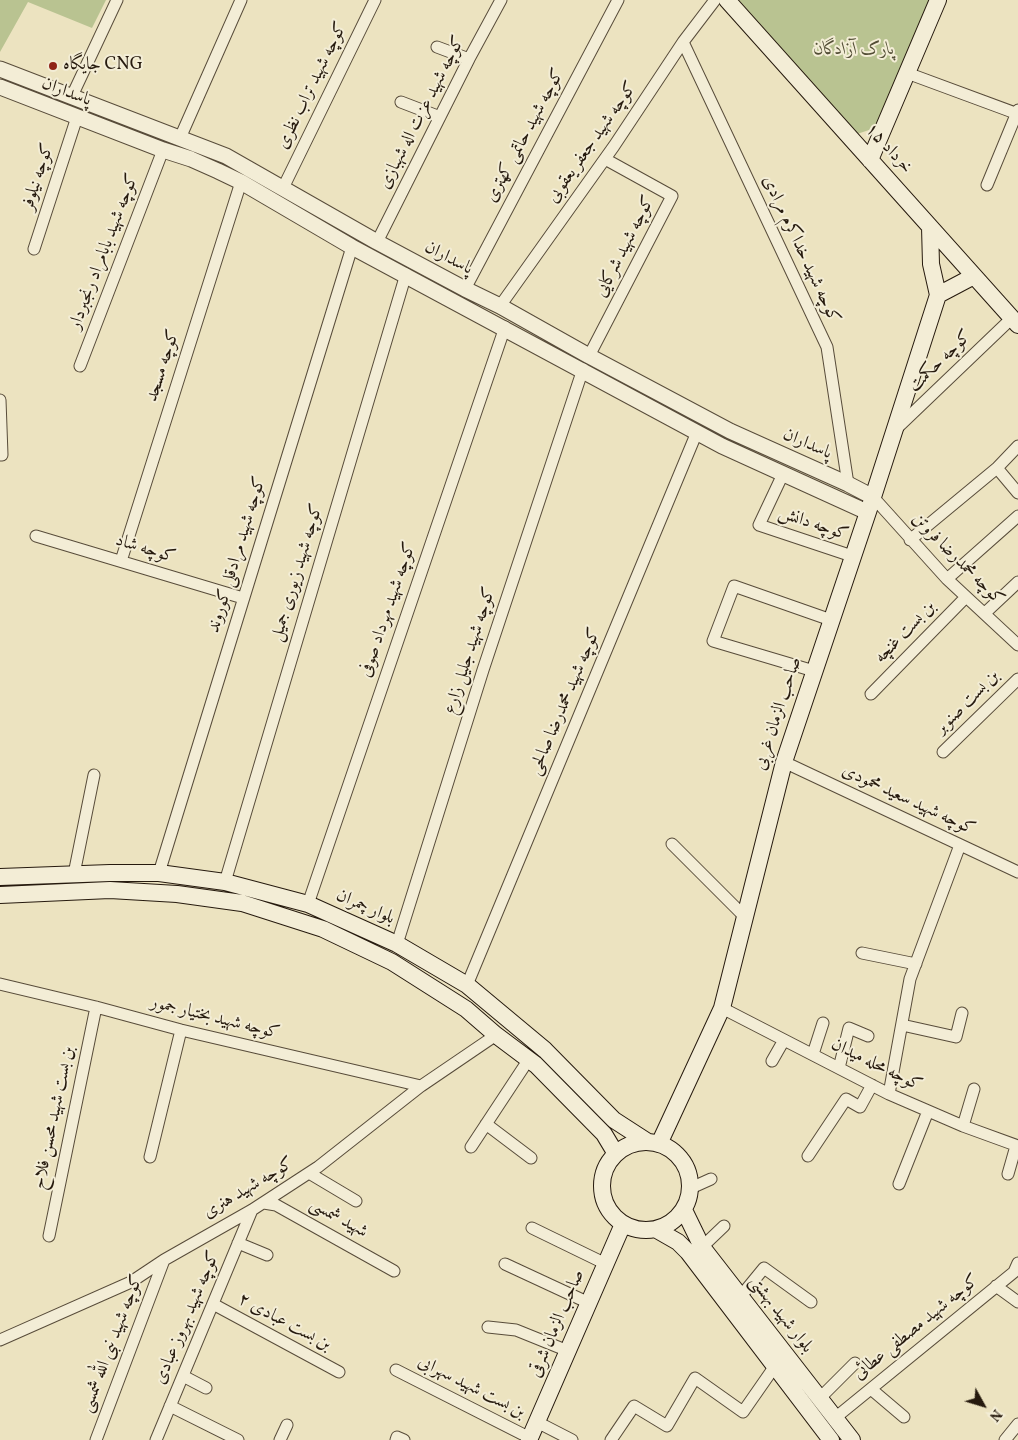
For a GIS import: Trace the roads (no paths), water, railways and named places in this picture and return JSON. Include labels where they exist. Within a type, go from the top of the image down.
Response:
[{"type":"main road","name":"۱۵ خرداد","points":[[727,0],[1015,322]]},
{"type":"main road","points":[[870,160],[938,0]]},
{"type":"main road","points":[[930,226],[931,264],[938,295],[974,276]]},
{"type":"main road","name":"صاحب الزمان غربی","points":[[653,1143],[722,1008],[784,762],[873,497],[938,295]]},
{"type":"main road","name":"بلوار چمران","points":[[0,877],[159,873],[225,882],[308,904],[397,944],[467,985],[546,1050],[614,1120],[653,1143]]},
{"type":"main road","name":"بلوار چمران","points":[[0,895],[110,890],[177,894],[242,903],[323,929],[392,962],[466,1009],[496,1035],[536,1065],[604,1134],[616,1154]]},
{"type":"main road","points":[[636,1143],[653,1143],[670,1148],[679,1156],[690,1176],[691,1188],[689,1199],[677,1219],[657,1230],[645,1231],[623,1224],[607,1208],[603,1191],[604,1174],[616,1154],[625,1148],[636,1143]]},
{"type":"main road","name":"بلوار شهید بهشتی","points":[[684,1210],[702,1246],[852,1440]]},
{"type":"main road","name":"صاحب الزمان شرقی","points":[[530,1439],[623,1224]]},
{"type":"main road","name":"بلوار شهید بهشتی","points":[[657,1230],[678,1242],[688,1252],[831,1440]]},
{"type":"street","points":[[72,96],[117,0]]},
{"type":"street","points":[[180,138],[241,0]]},
{"type":"street","name":"کوچه شهید تراب نظری","points":[[283,188],[375,0]]},
{"type":"street","name":"کوچه شهید عزت اله شهبازی","points":[[377,242],[469,59],[501,0]]},
{"type":"street","name":"کوچه شهید حاتمی کهتری","points":[[465,289],[618,0]]},
{"type":"street","name":"کوچه شهید جعفر یعقوبی","points":[[500,306],[605,159],[683,42],[715,0]]},
{"type":"street","name":"کوچه شهید خداکرم مرادی","points":[[683,42],[827,348],[848,484]]},
{"type":"street","points":[[437,46],[469,59]]},
{"type":"street","name":"پاسداران","points":[[0,69],[226,156],[377,242],[500,306],[586,363],[697,432],[867,512]]},
{"type":"street","points":[[907,73],[1018,112],[987,185]]},
{"type":"street","name":"پاسداران","points":[[0,87],[191,159],[241,182],[352,246],[504,327],[586,363],[873,497]]},
{"type":"street","points":[[401,102],[440,117]]},
{"type":"street","name":"کوچه نیلوفر","points":[[34,248],[77,117]]},
{"type":"street","name":"کوچه شهید بابامراد رنجبردار","points":[[80,366],[163,150]]},
{"type":"street","name":"کوچه شهید شرکایی","points":[[586,363],[672,196],[605,159]]},
{"type":"street","name":"کوچه مسجد","points":[[121,561],[241,182]]},
{"type":"street","name":"کوچه شهید مرادقلی کوروند","points":[[159,873],[352,246]]},
{"type":"street","name":"کوچه شهید زیوری جمیل","points":[[225,882],[406,274]]},
{"type":"street","name":"کوچه حکمت","points":[[895,430],[1015,322]]},
{"type":"street","name":"کوچه شهید مهرداد صوفی","points":[[308,904],[504,327]]},
{"type":"street","name":"کوچه شهید جلیل زارع","points":[[397,944],[483,670],[586,363]]},
{"type":"street","points":[[0,400],[1,455]]},
{"type":"street","name":"کوچه شهید محمدرضا صالحی","points":[[467,985],[697,432]]},
{"type":"street","points":[[910,540],[997,468],[1018,446]]},
{"type":"street","points":[[997,468],[1018,494]]},
{"type":"street","name":"کوچه دانش","points":[[783,474],[760,525],[852,556]]},
{"type":"street","name":"کوچه محمدرضا فروتن","points":[[873,497],[947,579],[1018,645]]},
{"type":"street","points":[[947,579],[1018,516]]},
{"type":"street","name":"کوچه شاد","points":[[36,536],[243,598]]},
{"type":"street","points":[[984,613],[1018,582]]},
{"type":"street","points":[[814,671],[713,642],[734,586],[831,620]]},
{"type":"street","name":"بن بست غنچه","points":[[872,694],[966,597]]},
{"type":"street","name":"بن بست صنوبر","points":[[943,752],[1018,678]]},
{"type":"street","name":"کوچه شهید سعید محمودی","points":[[784,762],[1018,872]]},
{"type":"street","points":[[74,874],[94,774]]},
{"type":"street","points":[[672,844],[745,917]]},
{"type":"street","points":[[890,1094],[910,979],[960,845]]},
{"type":"street","points":[[862,953],[916,964]]},
{"type":"street","name":"کوچه شهید بختیار جمور","points":[[0,984],[181,1030],[421,1086]]},
{"type":"street","name":"بن بست شهید محسن فلاح","points":[[49,1236],[96,1007]]},
{"type":"street","name":"کوچه محله میدان","points":[[722,1008],[890,1094],[963,1126],[1017,1146]]},
{"type":"street","points":[[902,1025],[956,1037],[962,1013]]},
{"type":"street","points":[[813,1054],[823,1023]]},
{"type":"street","points":[[839,1068],[849,1028],[868,1036]]},
{"type":"street","points":[[150,1158],[181,1030]]},
{"type":"street","name":"کوچه شهید هنری","points":[[0,1340],[131,1282],[164,1260],[264,1203],[309,1173],[421,1086],[496,1035]]},
{"type":"street","points":[[772,1061],[784,1040]]},
{"type":"street","points":[[470,1147],[529,1059]]},
{"type":"street","points":[[808,1156],[846,1099],[860,1106],[872,1085]]},
{"type":"street","points":[[963,1126],[974,1089]]},
{"type":"street","points":[[899,1184],[928,1111]]},
{"type":"street","points":[[486,1124],[531,1158]]},
{"type":"street","points":[[1008,1174],[1017,1146]]},
{"type":"street","points":[[309,1173],[356,1200]]},
{"type":"street","points":[[691,1188],[711,1179]]},
{"type":"street","name":"شهید شمسی","points":[[264,1203],[276,1205],[394,1270]]},
{"type":"street","name":"کوچه شهید بهروز عبادی","points":[[159,1439],[170,1406],[252,1210]]},
{"type":"street","points":[[702,1246],[724,1226]]},
{"type":"street","points":[[532,1228],[606,1264]]},
{"type":"street","points":[[238,1243],[267,1255]]},
{"type":"street","name":"کوچه شهید نبی الله شمسی","points":[[96,1440],[164,1260]]},
{"type":"street","name":"کوچه شهید مصطفی عطائی","points":[[835,1418],[1014,1272],[1018,1263]]},
{"type":"street","points":[[505,1264],[589,1303]]},
{"type":"street","points":[[741,1296],[764,1268],[811,1302]]},
{"type":"street","points":[[996,1286],[1018,1302]]},
{"type":"street","name":"بن بست عبادی ۲","points":[[213,1304],[339,1372]]},
{"type":"street","points":[[488,1327],[516,1330],[568,1351]]},
{"type":"street","points":[[820,1398],[855,1363]]},
{"type":"street","points":[[611,1440],[634,1406],[667,1426],[695,1378],[743,1412],[775,1366]]},
{"type":"street","name":"بن بست شهید سهرابی","points":[[396,1370],[530,1439]]},
{"type":"street","points":[[183,1376],[206,1388]]},
{"type":"street","points":[[871,1389],[904,1417]]},
{"type":"street","points":[[170,1406],[238,1440]]},
{"type":"street","points":[[537,1422],[572,1440]]},
{"type":"street","points":[[1005,1440],[1018,1424]]},
{"type":"street","points":[[280,1440],[287,1425]]},
{"type":"street","points":[[396,1440],[397,1437],[404,1440]]},
{"type":"place","name":"جایگاه CNG","points":[[53,66]]},
{"type":"park label","name":"پارک آزادگان","points":[[854,51]]}]
